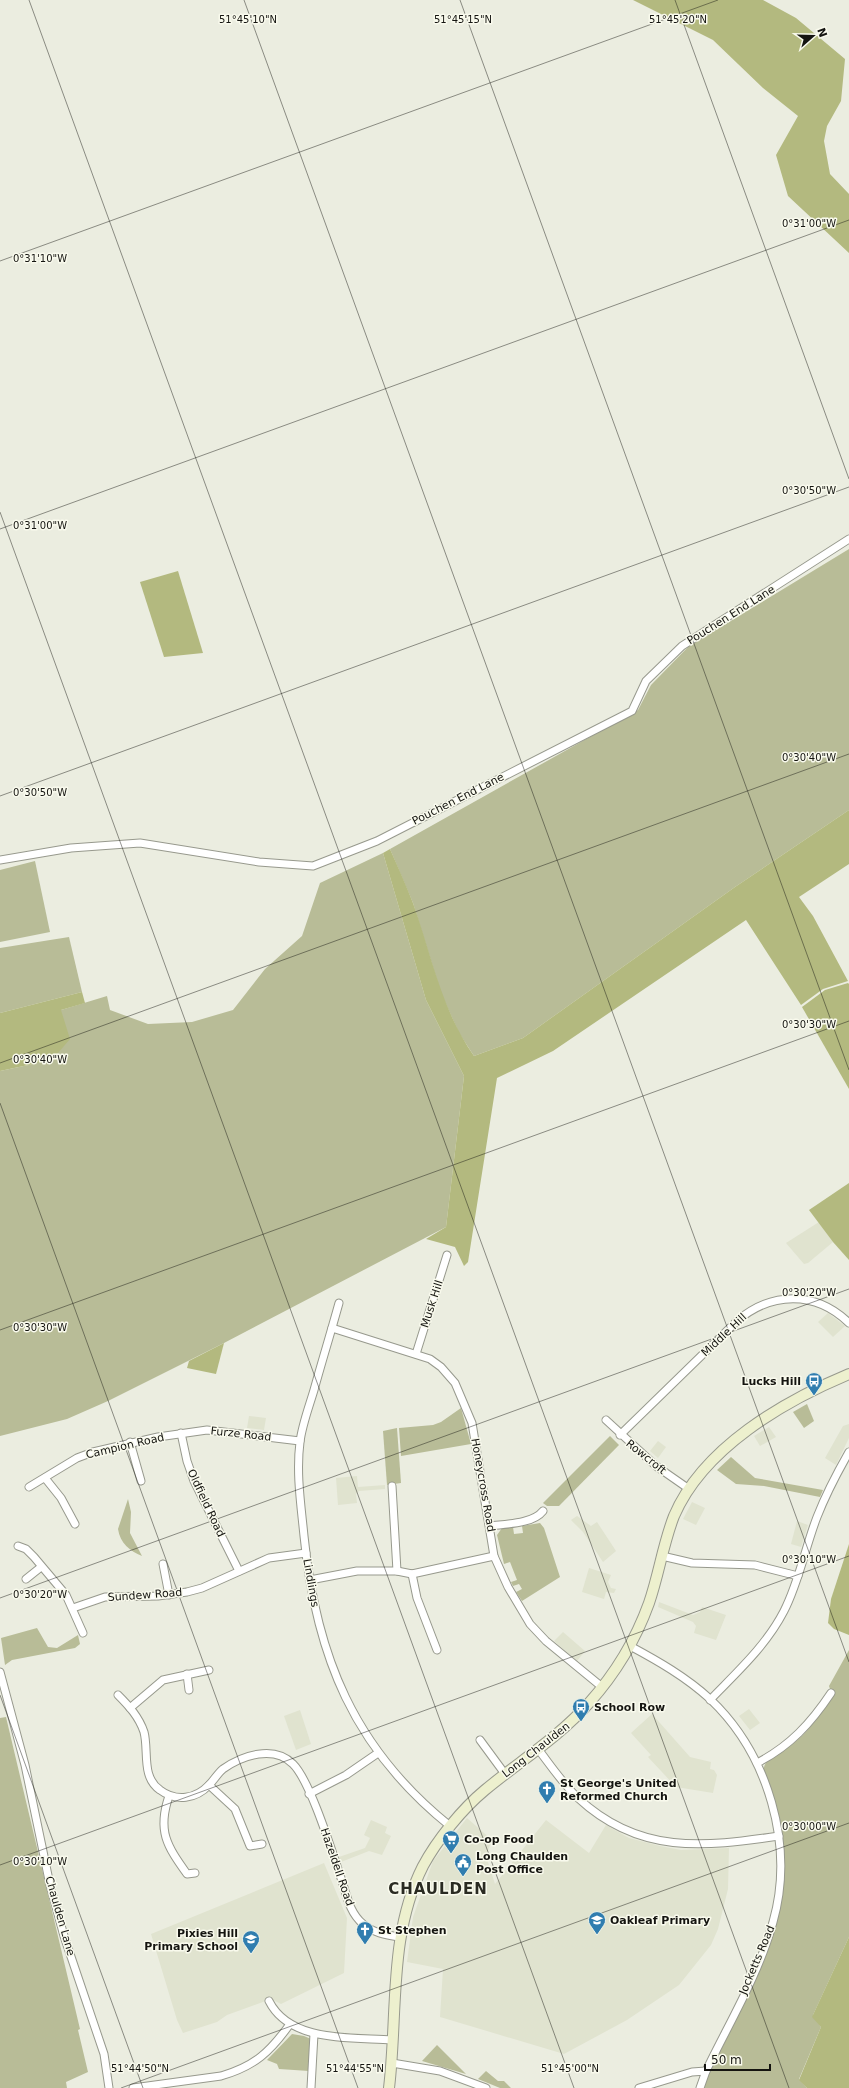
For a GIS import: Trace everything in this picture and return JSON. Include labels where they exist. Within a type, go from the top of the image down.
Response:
[{"type":"street","name":"Pouchen End Lane","points":[[0,860],[71,848],[140,843],[259,862],[313,866],[345,854],[377,841],[632,711],[646,682],[682,646],[849,539]]},
{"type":"street","name":"Musk Hill","points":[[416,1354],[447,1255]]},
{"type":"street","name":"Middle Hill","points":[[620,1435],[736,1321],[755,1307],[783,1299],[810,1301],[831,1309],[849,1323]]},
{"type":"street","name":"Lindlings","points":[[339,1303],[300,1441],[299,1492],[310,1580],[324,1642],[335,1676],[347,1702],[378,1754],[419,1801],[450,1826]]},
{"type":"street","name":"Honeycross Road","points":[[332,1328],[416,1354],[441,1367],[455,1383],[472,1423],[494,1556],[517,1605],[530,1624],[546,1641],[602,1687]]},
{"type":"street","name":"Long Chaulden","points":[[388,2088],[392,2063],[392,2040],[400,1937],[408,1905],[423,1867],[450,1826],[478,1795],[574,1719],[602,1687],[630,1646],[649,1602],[675,1515],[689,1489],[708,1464],[745,1432],[789,1403],[849,1375]]},
{"type":"street","name":"Rowcroft","points":[[606,1420],[620,1435],[656,1466],[689,1489]]},
{"type":"street","name":"Furze Road","points":[[181,1433],[207,1430],[300,1441]]},
{"type":"street","name":"Campion Road","points":[[29,1487],[77,1458],[130,1442],[181,1433]]},
{"type":"street","name":"Oldfield Road","points":[[181,1433],[187,1462],[194,1481],[238,1571]]},
{"type":"street","points":[[130,1442],[141,1481]]},
{"type":"street","points":[[710,1700],[758,1650],[772,1632],[792,1594],[817,1517],[829,1489],[849,1452]]},
{"type":"street","points":[[45,1478],[61,1498],[75,1524]]},
{"type":"street","points":[[392,1486],[397,1571]]},
{"type":"street","points":[[490,1526],[528,1520],[540,1515],[543,1511]]},
{"type":"street","points":[[18,1546],[26,1549],[66,1595],[83,1633]]},
{"type":"street","name":"Sundew Road","points":[[73,1608],[105,1597],[169,1595],[202,1588],[269,1558],[306,1553]]},
{"type":"street","points":[[310,1580],[357,1571],[397,1571],[412,1574],[494,1556]]},
{"type":"street","points":[[662,1556],[692,1563],[755,1566],[798,1576]]},
{"type":"street","points":[[163,1564],[169,1595]]},
{"type":"street","points":[[26,1579],[41,1567]]},
{"type":"street","points":[[412,1574],[417,1598],[437,1650]]},
{"type":"street","name":"Jocketts Road","points":[[630,1646],[689,1682],[710,1700],[736,1730],[757,1763],[771,1799],[779,1836],[780,1870],[774,1921],[762,1955],[706,2071],[700,2088]]},
{"type":"street","points":[[130,1708],[163,1680],[209,1670]]},
{"type":"street","name":"Chaulden Lane","points":[[0,1672],[25,1765],[50,1885],[64,1936],[104,2054],[109,2088]]},
{"type":"street","points":[[187,1674],[189,1690]]},
{"type":"street","points":[[757,1763],[784,1747],[805,1728],[831,1693]]},
{"type":"street","points":[[118,1695],[138,1718],[143,1730],[147,1744],[148,1771],[150,1778],[159,1790],[170,1796],[163,1823],[163,1831],[170,1851],[187,1874],[195,1873]]},
{"type":"street","points":[[480,1740],[505,1774]]},
{"type":"street","points":[[538,1749],[564,1783],[579,1799],[598,1814],[634,1834],[651,1839],[693,1845],[716,1844],[779,1836]]},
{"type":"street","name":"Hazeldell Road","points":[[170,1796],[194,1796],[209,1785],[222,1770],[233,1763],[253,1755],[269,1754],[286,1760],[293,1765],[310,1794],[352,1910],[357,1918],[369,1928],[400,1937]]},
{"type":"street","points":[[310,1794],[346,1775],[378,1754]]},
{"type":"street","points":[[209,1785],[235,1809],[250,1846],[262,1844]]},
{"type":"street","points":[[269,2001],[278,2015],[290,2024],[314,2034],[392,2040]]},
{"type":"street","points":[[132,2088],[234,2072],[252,2064],[264,2056],[290,2024]]},
{"type":"street","points":[[311,2088],[314,2034]]},
{"type":"street","points":[[392,2063],[440,2071],[486,2088]]},
{"type":"street","points":[[639,2088],[692,2072],[706,2071]]},
{"type":"shaded area","points":[[819,1222],[833,1242],[808,1263],[804,1264],[786,1243]]},
{"type":"shaded area","points":[[828,1313],[845,1326],[833,1337],[818,1322]]},
{"type":"shaded area","points":[[249,1416],[266,1418],[264,1430],[247,1428]]},
{"type":"shaded area","points":[[849,1424],[849,1438],[836,1465],[825,1458],[843,1426]]},
{"type":"shaded area","points":[[769,1427],[776,1437],[760,1446],[754,1436]]},
{"type":"shaded area","points":[[658,1441],[666,1447],[658,1458],[650,1451]]},
{"type":"shaded area","points":[[357,1476],[358,1487],[385,1485],[385,1489],[359,1491],[356,1494],[357,1503],[338,1505],[336,1478]]},
{"type":"shaded area","points":[[692,1502],[705,1508],[696,1525],[683,1519]]},
{"type":"shaded area","points":[[577,1516],[591,1526],[597,1522],[616,1551],[603,1562],[583,1532],[571,1520]]},
{"type":"shaded area","points":[[797,1521],[808,1525],[801,1547],[791,1544]]},
{"type":"shaded area","points":[[589,1568],[611,1575],[608,1582],[611,1588],[616,1589],[614,1593],[606,1592],[604,1599],[582,1592]]},
{"type":"shaded area","points":[[659,1602],[693,1615],[700,1612],[702,1607],[726,1615],[716,1640],[694,1633],[696,1626],[693,1622],[658,1607]]},
{"type":"shaded area","points":[[563,1632],[585,1651],[577,1661],[554,1641]]},
{"type":"shaded area","points":[[749,1709],[760,1723],[750,1730],[739,1716]]},
{"type":"shaded area","points":[[300,1710],[311,1744],[296,1750],[284,1716]]},
{"type":"shaded area","points":[[652,1714],[690,1757],[711,1762],[710,1769],[714,1770],[717,1775],[713,1793],[676,1787],[648,1757],[651,1755],[631,1733]]},
{"type":"shaded area","name":"Oakleaf Primary","points":[[467,1818],[492,1840],[486,1856],[495,1884],[546,1820],[589,1853],[606,1825],[629,1838],[681,1850],[729,1848],[728,1889],[718,1929],[711,1945],[679,1985],[627,2020],[564,2054],[440,2017],[443,1969],[407,1962],[413,1917],[433,1861]]},
{"type":"shaded area","points":[[371,1820],[387,1827],[385,1833],[391,1836],[382,1855],[369,1851],[341,1862],[339,1857],[365,1848],[370,1838],[364,1835]]},
{"type":"shaded area","name":"Pixies Hill Primary School","points":[[324,1863],[347,1918],[344,1973],[281,2004],[271,1999],[227,2015],[217,2022],[183,2033],[177,2020],[151,1934]]},
{"type":"green space","points":[[633,0],[763,0],[796,18],[845,59],[841,101],[827,126],[824,141],[830,174],[849,194],[849,253],[788,196],[776,155],[798,116],[763,88],[713,40]]},
{"type":"green space","points":[[849,549],[849,810],[735,887],[523,1038],[474,1056],[459,1033],[441,993],[413,903],[390,849],[638,710],[651,685],[688,647]]},
{"type":"green space","points":[[178,571],[203,653],[164,657],[140,582]]},
{"type":"green space","points":[[849,810],[849,864],[799,897],[813,916],[848,981],[823,989],[801,1005],[746,920],[553,1051],[497,1078],[468,1262],[464,1266],[455,1247],[426,1239],[446,1227],[464,1076],[426,1000],[383,853],[390,849],[413,903],[445,1001],[453,1020],[474,1056],[523,1038],[735,887]]},
{"type":"green space","points":[[383,853],[426,1000],[464,1076],[446,1227],[224,1343],[108,1401],[67,1419],[0,1436],[0,1071],[52,1060],[61,1010],[107,996],[110,1010],[148,1024],[192,1022],[233,1010],[265,969],[302,936],[320,883]]},
{"type":"green space","points":[[35,861],[50,932],[0,942],[0,870]]},
{"type":"green space","points":[[69,937],[82,992],[0,1013],[0,948]]},
{"type":"green space","points":[[848,983],[849,1089],[802,1007],[825,990]]},
{"type":"green space","points":[[82,992],[85,1003],[61,1010],[70,1039],[52,1060],[0,1071],[0,1013]]},
{"type":"green space","points":[[849,1183],[849,1260],[833,1242],[809,1210]]},
{"type":"green space","points":[[224,1343],[216,1374],[187,1368],[189,1361]]},
{"type":"green space","points":[[807,1404],[814,1421],[804,1428],[793,1412]]},
{"type":"green space","points":[[461,1408],[471,1444],[401,1456],[399,1428],[433,1425],[441,1422]]},
{"type":"green space","points":[[397,1428],[401,1483],[387,1485],[383,1431]]},
{"type":"green space","points":[[610,1436],[619,1445],[559,1506],[547,1506],[543,1503]]},
{"type":"green space","points":[[731,1457],[755,1478],[823,1490],[820,1497],[764,1486],[736,1484],[717,1470]]},
{"type":"green space","points":[[128,1499],[131,1512],[130,1533],[142,1556],[133,1552],[126,1546],[119,1534],[118,1529]]},
{"type":"green space","points":[[540,1523],[544,1528],[560,1577],[522,1601],[516,1592],[522,1589],[519,1584],[513,1586],[511,1582],[517,1580],[510,1562],[504,1564],[497,1535],[502,1528],[513,1527],[514,1534],[523,1533],[522,1526]]},
{"type":"green space","points":[[849,1544],[849,1635],[834,1629],[828,1623],[831,1599]]},
{"type":"green space","points":[[37,1628],[48,1647],[57,1648],[78,1635],[80,1644],[75,1648],[12,1660],[5,1665],[1,1638]]},
{"type":"green space","points":[[849,1650],[849,1937],[813,2015],[821,2027],[799,2079],[807,2088],[704,2088],[709,2073],[758,1974],[777,1921],[782,1894],[784,1867],[783,1848],[777,1809],[765,1776],[764,1767],[768,1760],[797,1741],[819,1716],[832,1695],[829,1686]]},
{"type":"green space","points":[[6,1717],[80,2029],[78,2030],[88,2072],[66,2082],[67,2088],[0,2088],[0,1718]]},
{"type":"green space","points":[[849,1937],[849,2088],[807,2088],[799,2080],[821,2027],[812,2017]]},
{"type":"green space","points":[[292,2034],[311,2039],[309,2071],[279,2069],[277,2064],[267,2060]]},
{"type":"green space","points":[[437,2045],[466,2074],[422,2061]]},
{"type":"green space","points":[[486,2071],[498,2081],[504,2081],[511,2088],[500,2088],[478,2079]]},
{"type":"place","name":"Lucks Hill","points":[[814,1396]]},
{"type":"place","name":"School Row","points":[[581,1722]]},
{"type":"place","name":"St George's United Reformed Church","points":[[547,1804]]},
{"type":"place","name":"Co-op Food","points":[[451,1854]]},
{"type":"place","name":"Long Chaulden Post Office","points":[[463,1877]]},
{"type":"place","name":"Oakleaf Primary","points":[[597,1935]]},
{"type":"place","name":"St Stephen","points":[[365,1945]]},
{"type":"place","name":"Pixies Hill Primary School","points":[[251,1954]]},
{"type":"district","name":"CHAULDEN","points":[[438,1889]]}]
